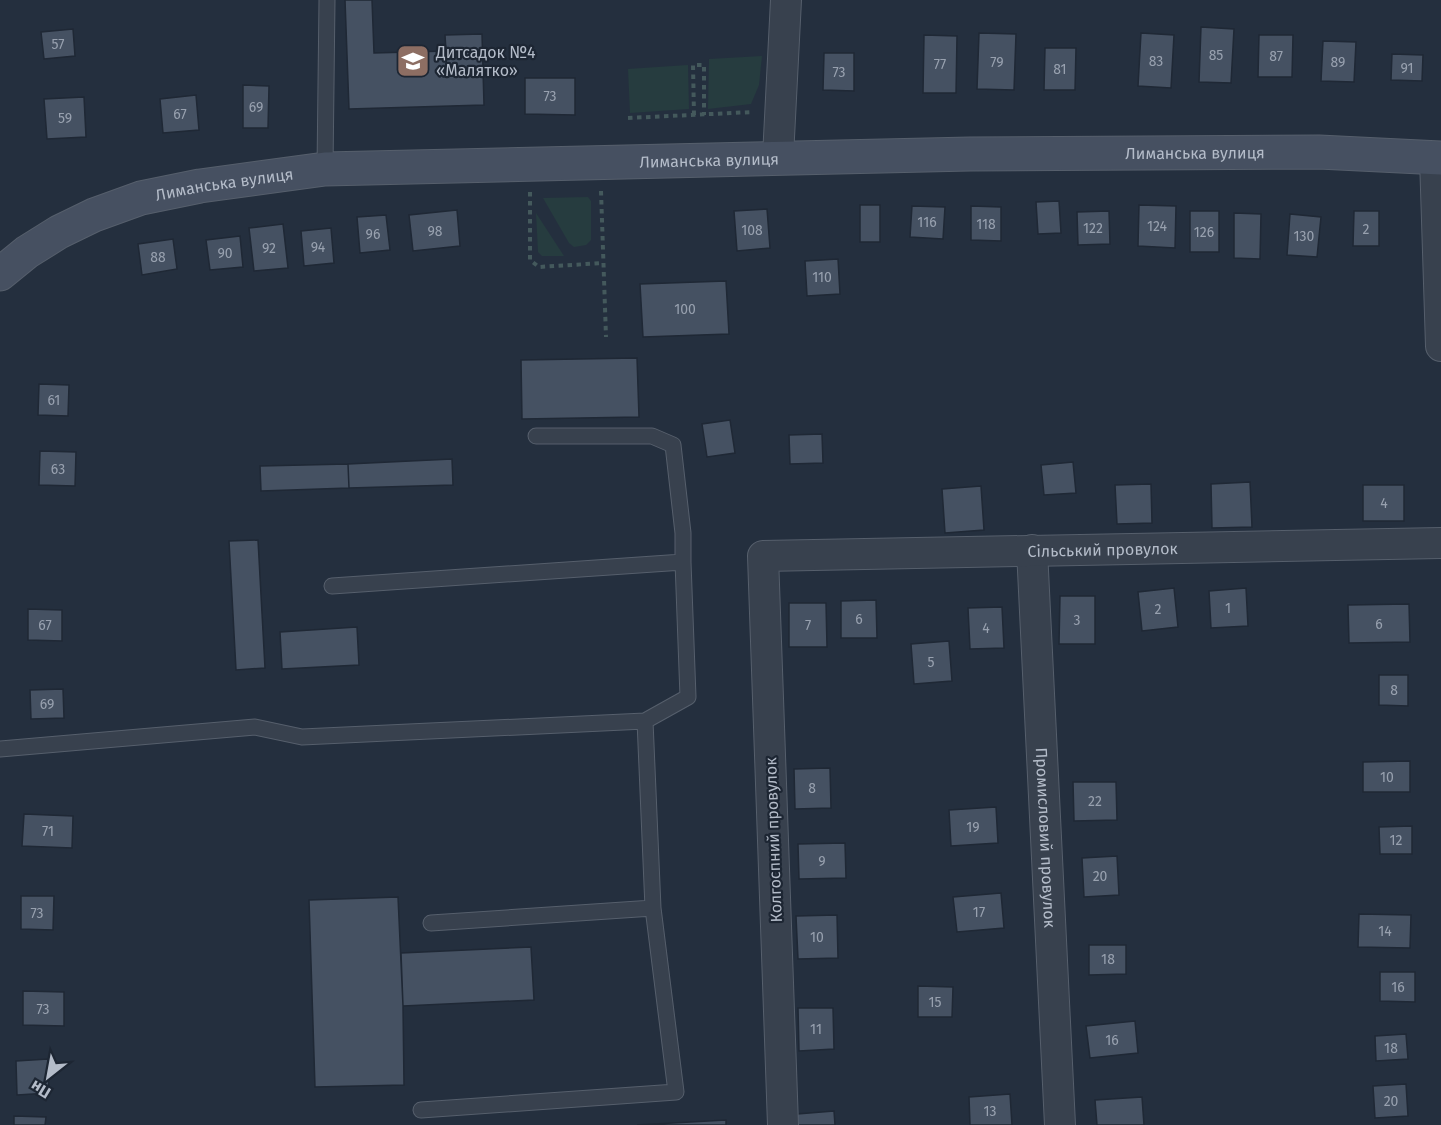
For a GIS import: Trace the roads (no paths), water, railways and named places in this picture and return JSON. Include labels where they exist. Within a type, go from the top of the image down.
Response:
[{"type":"street","points":[[778,157],[786,0]]},
{"type":"street","name":"Лиманська вулиця","points":[[0,274],[27,252],[59,231],[141,198],[200,186],[325,169],[778,157],[1319,152],[1438,158]]},
{"type":"street","points":[[1438,158],[1441,346]]},
{"type":"street","name":"Сільський провулок","points":[[763,556],[1441,543]]},
{"type":"street","name":"Промисловий провулок","points":[[1032,550],[1060,1125]]},
{"type":"street","name":"Колгоспний провулок","points":[[763,556],[783,1125]]},
{"type":"lane","points":[[325,169],[327,0]]},
{"type":"lane","points":[[0,749],[255,727],[302,737],[645,721],[688,697],[683,533],[673,445],[652,436],[536,436]]},
{"type":"lane","points":[[332,586],[684,562]]},
{"type":"lane","points":[[421,1110],[676,1092],[653,908],[645,721]]},
{"type":"lane","points":[[431,923],[653,908]]},
{"type":"place","name":"Дитсадок №4 «Малятко»","points":[[413,61]]}]
